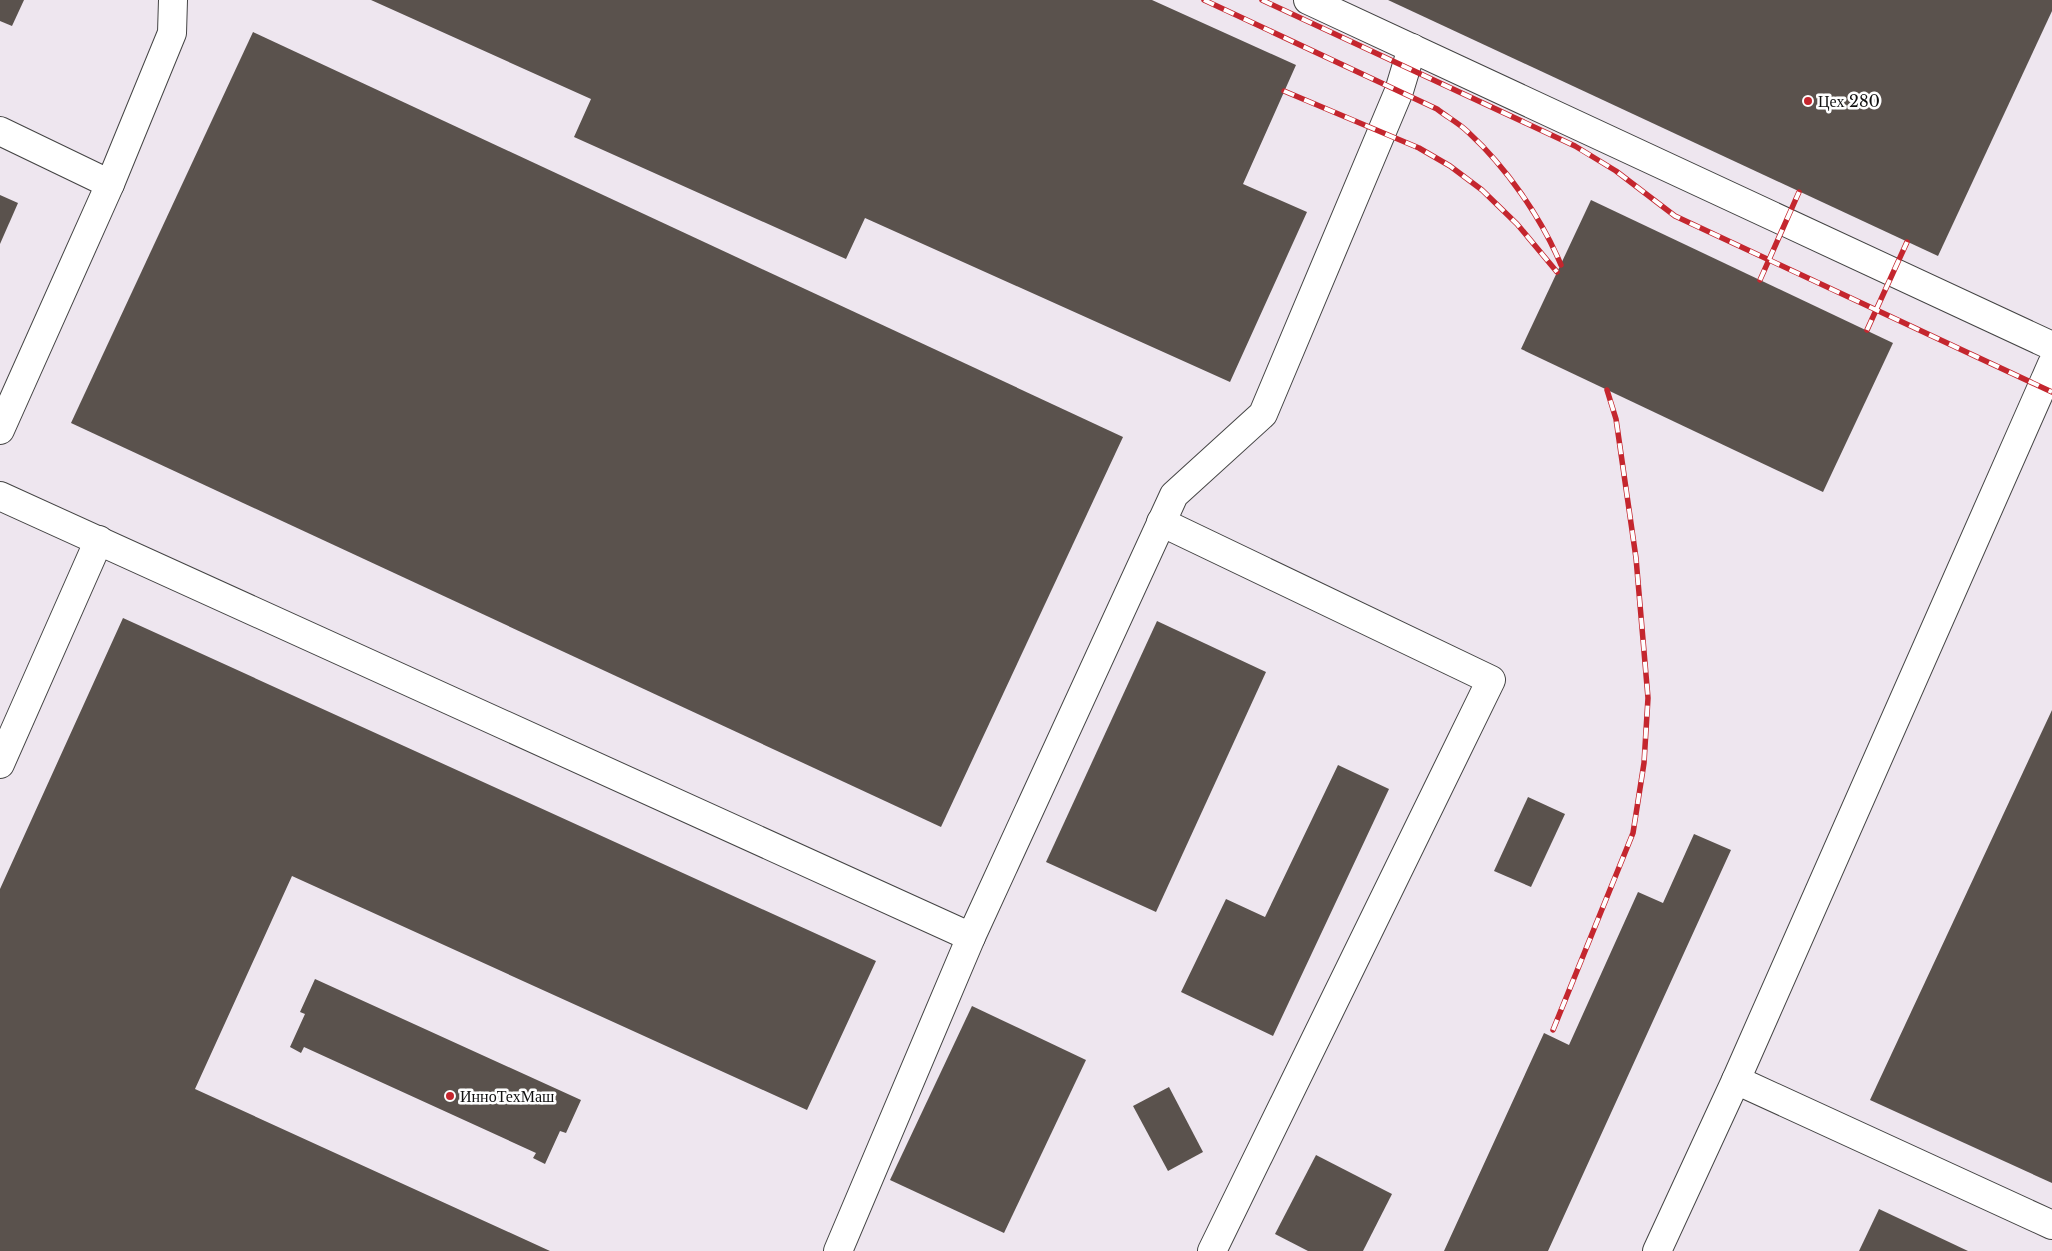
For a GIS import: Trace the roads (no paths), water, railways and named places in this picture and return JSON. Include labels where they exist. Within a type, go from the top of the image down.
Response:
[{"type":"lane","points":[[0,430],[110,184],[172,33],[173,0]]},
{"type":"lane","points":[[1308,0],[2052,346]]},
{"type":"lane","points":[[838,1251],[971,937],[1174,495],[1263,414],[1399,91],[1412,48]]},
{"type":"lane","points":[[0,131],[110,184]]},
{"type":"lane","points":[[1656,1251],[1736,1080],[2052,364]]},
{"type":"lane","points":[[0,496],[971,937]]},
{"type":"lane","points":[[1162,522],[1491,680],[1212,1251]]},
{"type":"lane","points":[[0,764],[99,540]]},
{"type":"lane","points":[[1736,1080],[2052,1225]]},
{"type":"railway","points":[[1204,0],[1437,109],[1461,126],[1482,146],[1509,177],[1533,211],[1561,265]]},
{"type":"railway","points":[[1262,0],[1575,146],[1616,171],[1675,216],[2052,392]]},
{"type":"railway","points":[[1284,91],[1419,148],[1450,166],[1482,190],[1517,224],[1557,272]]},
{"type":"railway","points":[[1760,280],[1799,192]]},
{"type":"railway","points":[[1867,330],[1907,242]]},
{"type":"railway","points":[[1553,1030],[1633,833],[1644,763],[1648,698],[1636,558],[1616,419],[1607,390]]},
{"type":"place","name":"Цех 280","points":[[1808,101]]},
{"type":"place","name":"ИнноТехМаш","points":[[450,1096]]}]
